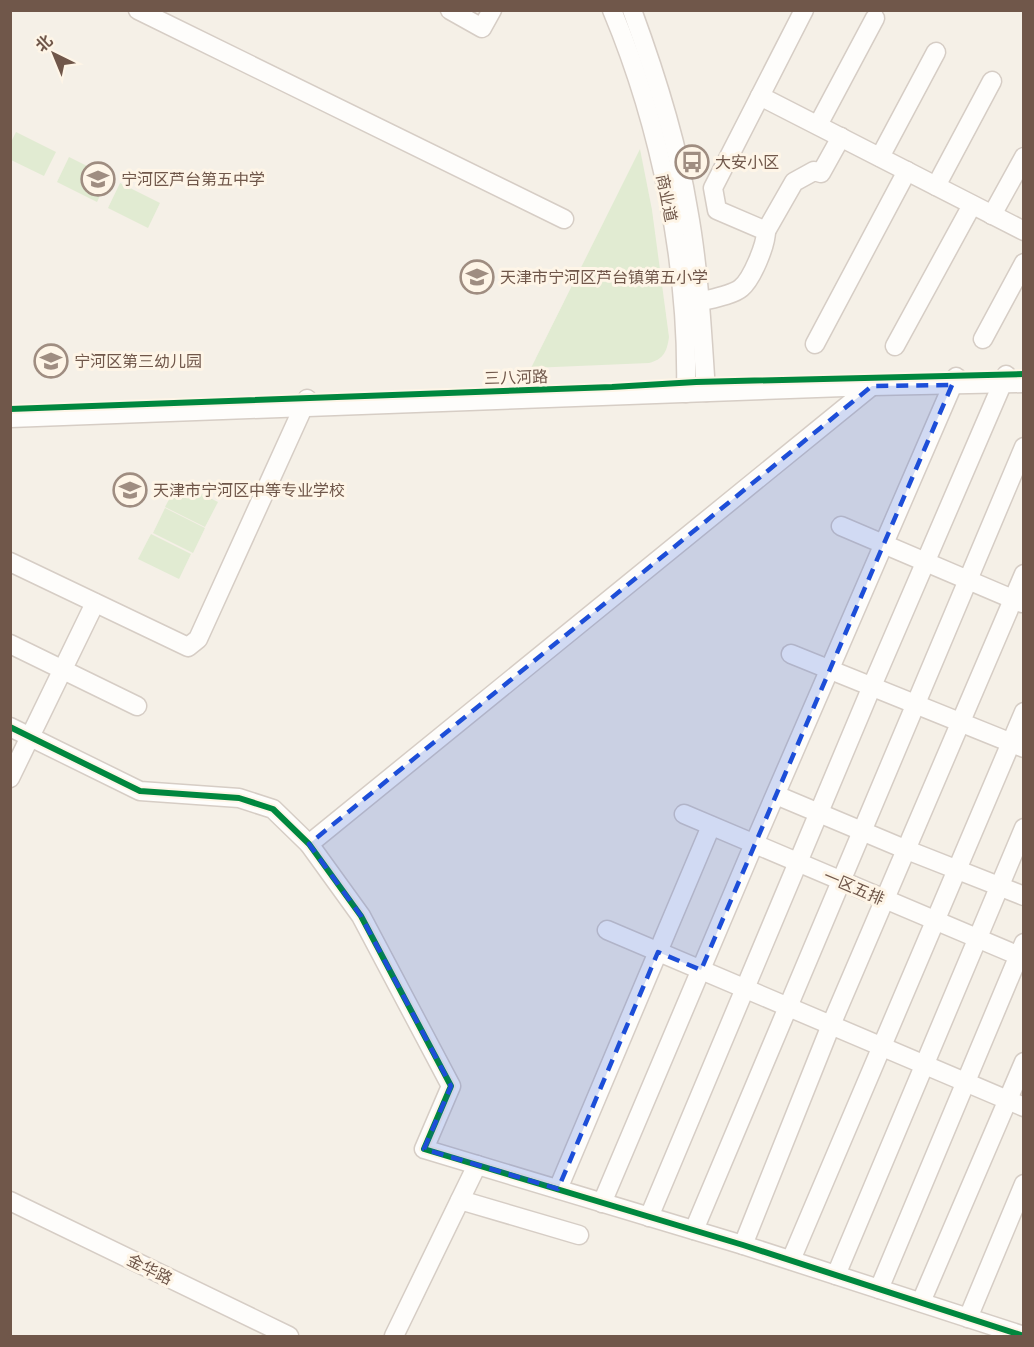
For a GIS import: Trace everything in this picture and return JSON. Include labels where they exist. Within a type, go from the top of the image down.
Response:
[{"type":"street","points":[[138,10],[564,219]]},
{"type":"street","points":[[450,10],[482,28],[492,10]]},
{"type":"street","name":"商业道","points":[[612,10],[645,103],[672,216],[684,314],[686,388]]},
{"type":"street","name":"商业道","points":[[632,10],[656,78],[678,156],[692,228],[706,387]]},
{"type":"street","points":[[766,231],[717,210],[713,188],[804,10]]},
{"type":"street","points":[[818,125],[874,18]]},
{"type":"street","points":[[880,157],[936,52]]},
{"type":"street","points":[[936,186],[992,81]]},
{"type":"street","points":[[760,96],[1023,231]]},
{"type":"street","points":[[699,302],[741,289],[752,272],[766,240],[766,231],[794,182],[814,171],[821,173],[841,137]]},
{"type":"street","points":[[992,215],[1023,157]]},
{"type":"street","points":[[815,345],[907,171]]},
{"type":"street","points":[[895,346],[972,205]]},
{"type":"street","points":[[983,339],[1023,263]]},
{"type":"street","points":[[649,1217],[872,686],[1011,377]]},
{"type":"street","name":"三八河路","points":[[10,418],[305,403],[706,387],[954,381],[1011,377],[1023,382]]},
{"type":"street","points":[[602,1203],[954,381]]},
{"type":"street","points":[[309,844],[878,382]]},
{"type":"street","points":[[10,561],[188,646],[194,644],[305,403]]},
{"type":"street","name":"三八河路","points":[[10,409],[305,403]]},
{"type":"street","points":[[694,1230],[1023,447]]},
{"type":"street","points":[[841,526],[1018,601]]},
{"type":"street","points":[[743,1245],[831,1025],[961,722],[1018,601],[1023,574]]},
{"type":"street","points":[[10,778],[95,603]]},
{"type":"street","points":[[10,644],[137,706]]},
{"type":"street","points":[[791,654],[1017,746]]},
{"type":"street","points":[[791,1260],[957,870],[1017,746],[1023,712]]},
{"type":"street","points":[[10,727],[140,791],[239,798],[273,809],[309,844],[361,916],[451,1086],[424,1149],[743,1245],[1023,1336]]},
{"type":"street","points":[[776,795],[1023,896]]},
{"type":"street","name":"一区五排","points":[[684,814],[977,939],[1022,952]]},
{"type":"street","points":[[558,1190],[711,826]]},
{"type":"street","points":[[836,1275],[1023,828]]},
{"type":"street","points":[[607,930],[1015,1104]]},
{"type":"street","points":[[879,1289],[1022,952]]},
{"type":"street","points":[[921,1302],[1015,1104],[1023,1062]]},
{"type":"street","points":[[394,1336],[477,1165]]},
{"type":"street","points":[[968,1318],[1023,1184]]},
{"type":"street","points":[[460,1200],[579,1235]]},
{"type":"street","name":"金华路","points":[[10,1201],[254,1328],[290,1336]]},
{"type":"street","name":"金华路","points":[[10,1209],[274,1336]]},
{"type":"highlighted area","points":[[952,385],[830,671],[701,970],[658,952],[558,1189],[424,1149],[451,1086],[361,916],[309,844],[872,386]]},
{"type":"green space","points":[[16,132],[56,152],[44,176],[11,160],[11,142]]},
{"type":"green space","points":[[640,149],[652,210],[669,337],[666,350],[661,357],[649,363],[531,368]]},
{"type":"green space","points":[[69,157],[109,177],[97,202],[57,182]]},
{"type":"green space","points":[[120,183],[160,203],[148,228],[108,208]]},
{"type":"green space","points":[[178,482],[218,502],[205,527],[165,507]]},
{"type":"green space","points":[[165,508],[205,528],[193,553],[153,533]]},
{"type":"green space","points":[[151,534],[191,554],[179,579],[138,559]]},
{"type":"cycle path","points":[[10,409],[696,382],[1024,374]]},
{"type":"cycle path","points":[[10,727],[140,791],[239,798],[273,809],[309,844],[361,916],[451,1086],[424,1149],[743,1245],[1024,1336]]},
{"type":"place","name":"大安小区","points":[[692,162]]},
{"type":"place","name":"宁河区芦台第五中学","points":[[98,179]]},
{"type":"place","name":"天津市宁河区芦台镇第五小学","points":[[477,277]]},
{"type":"place","name":"宁河区第三幼儿园","points":[[51,361]]},
{"type":"place","name":"天津市宁河区中等专业学校","points":[[130,490]]}]
